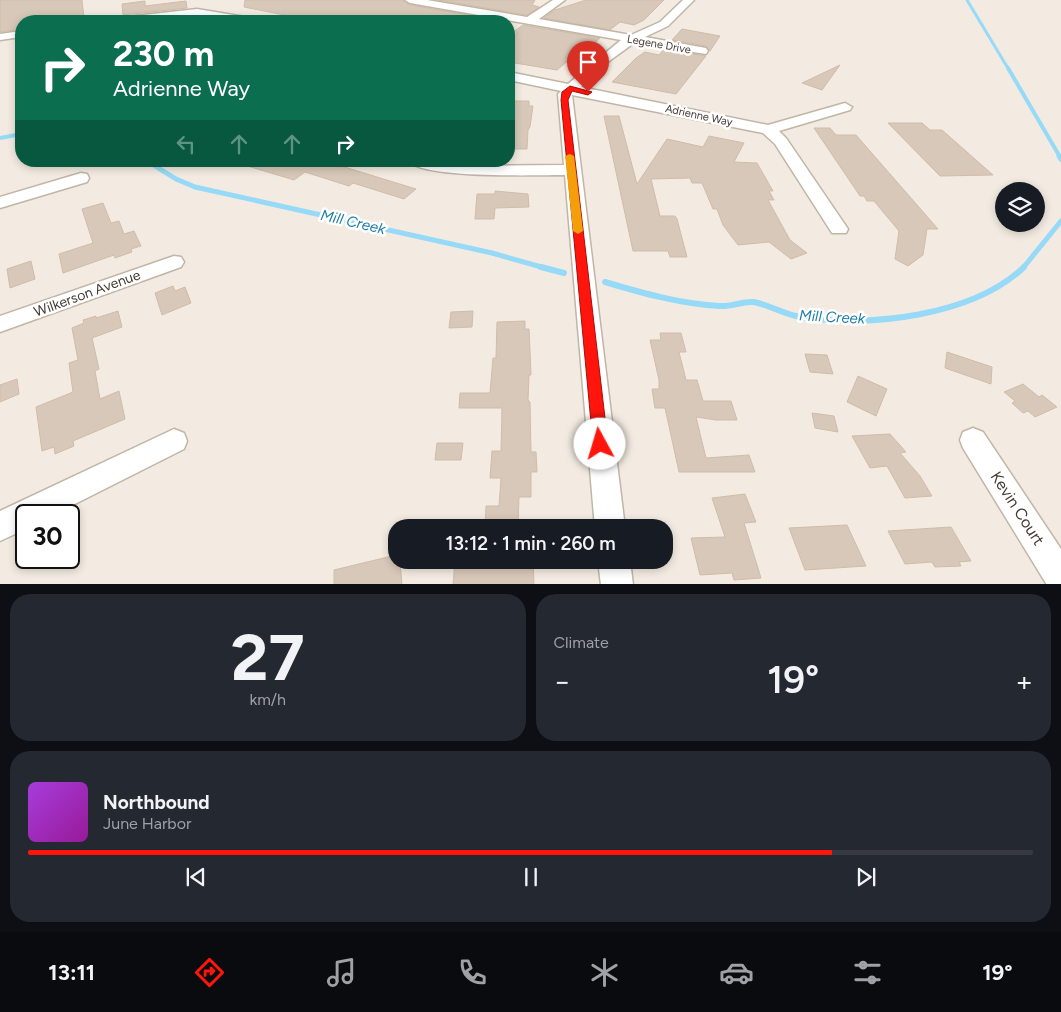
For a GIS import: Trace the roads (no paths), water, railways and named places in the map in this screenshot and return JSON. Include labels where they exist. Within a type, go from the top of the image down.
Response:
[{"type":"street","name":"Legene Drive","points":[[410,0],[427,1],[498,15]]},
{"type":"street","points":[[529,21],[560,0]]},
{"type":"street","points":[[609,519],[564,100],[565,94],[601,61],[632,39],[664,24],[689,0]]},
{"type":"street","points":[[170,15],[197,12],[224,15]]},
{"type":"street","name":"Legene Drive","points":[[515,18],[702,51]]},
{"type":"street","points":[[0,37],[15,35]]},
{"type":"street","name":"Adrienne Way","points":[[515,77],[768,130]]},
{"type":"street","points":[[768,130],[845,107]]},
{"type":"street","points":[[768,130],[786,146],[839,229]]},
{"type":"street","points":[[448,167],[469,171],[571,170]]},
{"type":"street","points":[[0,203],[81,178]]},
{"type":"street","name":"Wilkerson Avenue","points":[[0,324],[174,262]]},
{"type":"street","name":"Kevin Court","points":[[973,440],[1061,577]]},
{"type":"street","points":[[0,526],[174,441]]},
{"type":"street","points":[[615,569],[617,584]]},
{"type":"waterway","name":"Mill Creek","points":[[967,0],[1009,70]]},
{"type":"waterway","name":"Mill Creek","points":[[1008,68],[1060,157]]},
{"type":"waterway","name":"Mill Creek","points":[[0,138],[15,135]]},
{"type":"waterway","name":"Mill Creek","points":[[157,167],[176,179],[195,187],[492,253],[545,268]]},
{"type":"waterway","name":"Mill Creek","points":[[1023,267],[1061,221]]},
{"type":"waterway","name":"Mill Creek","points":[[541,267],[564,273]]},
{"type":"waterway","name":"Mill Creek","points":[[605,282],[647,294],[691,303],[724,306],[754,302],[795,316],[857,321],[888,319],[949,307],[977,297],[1003,284],[1023,267]]}]
